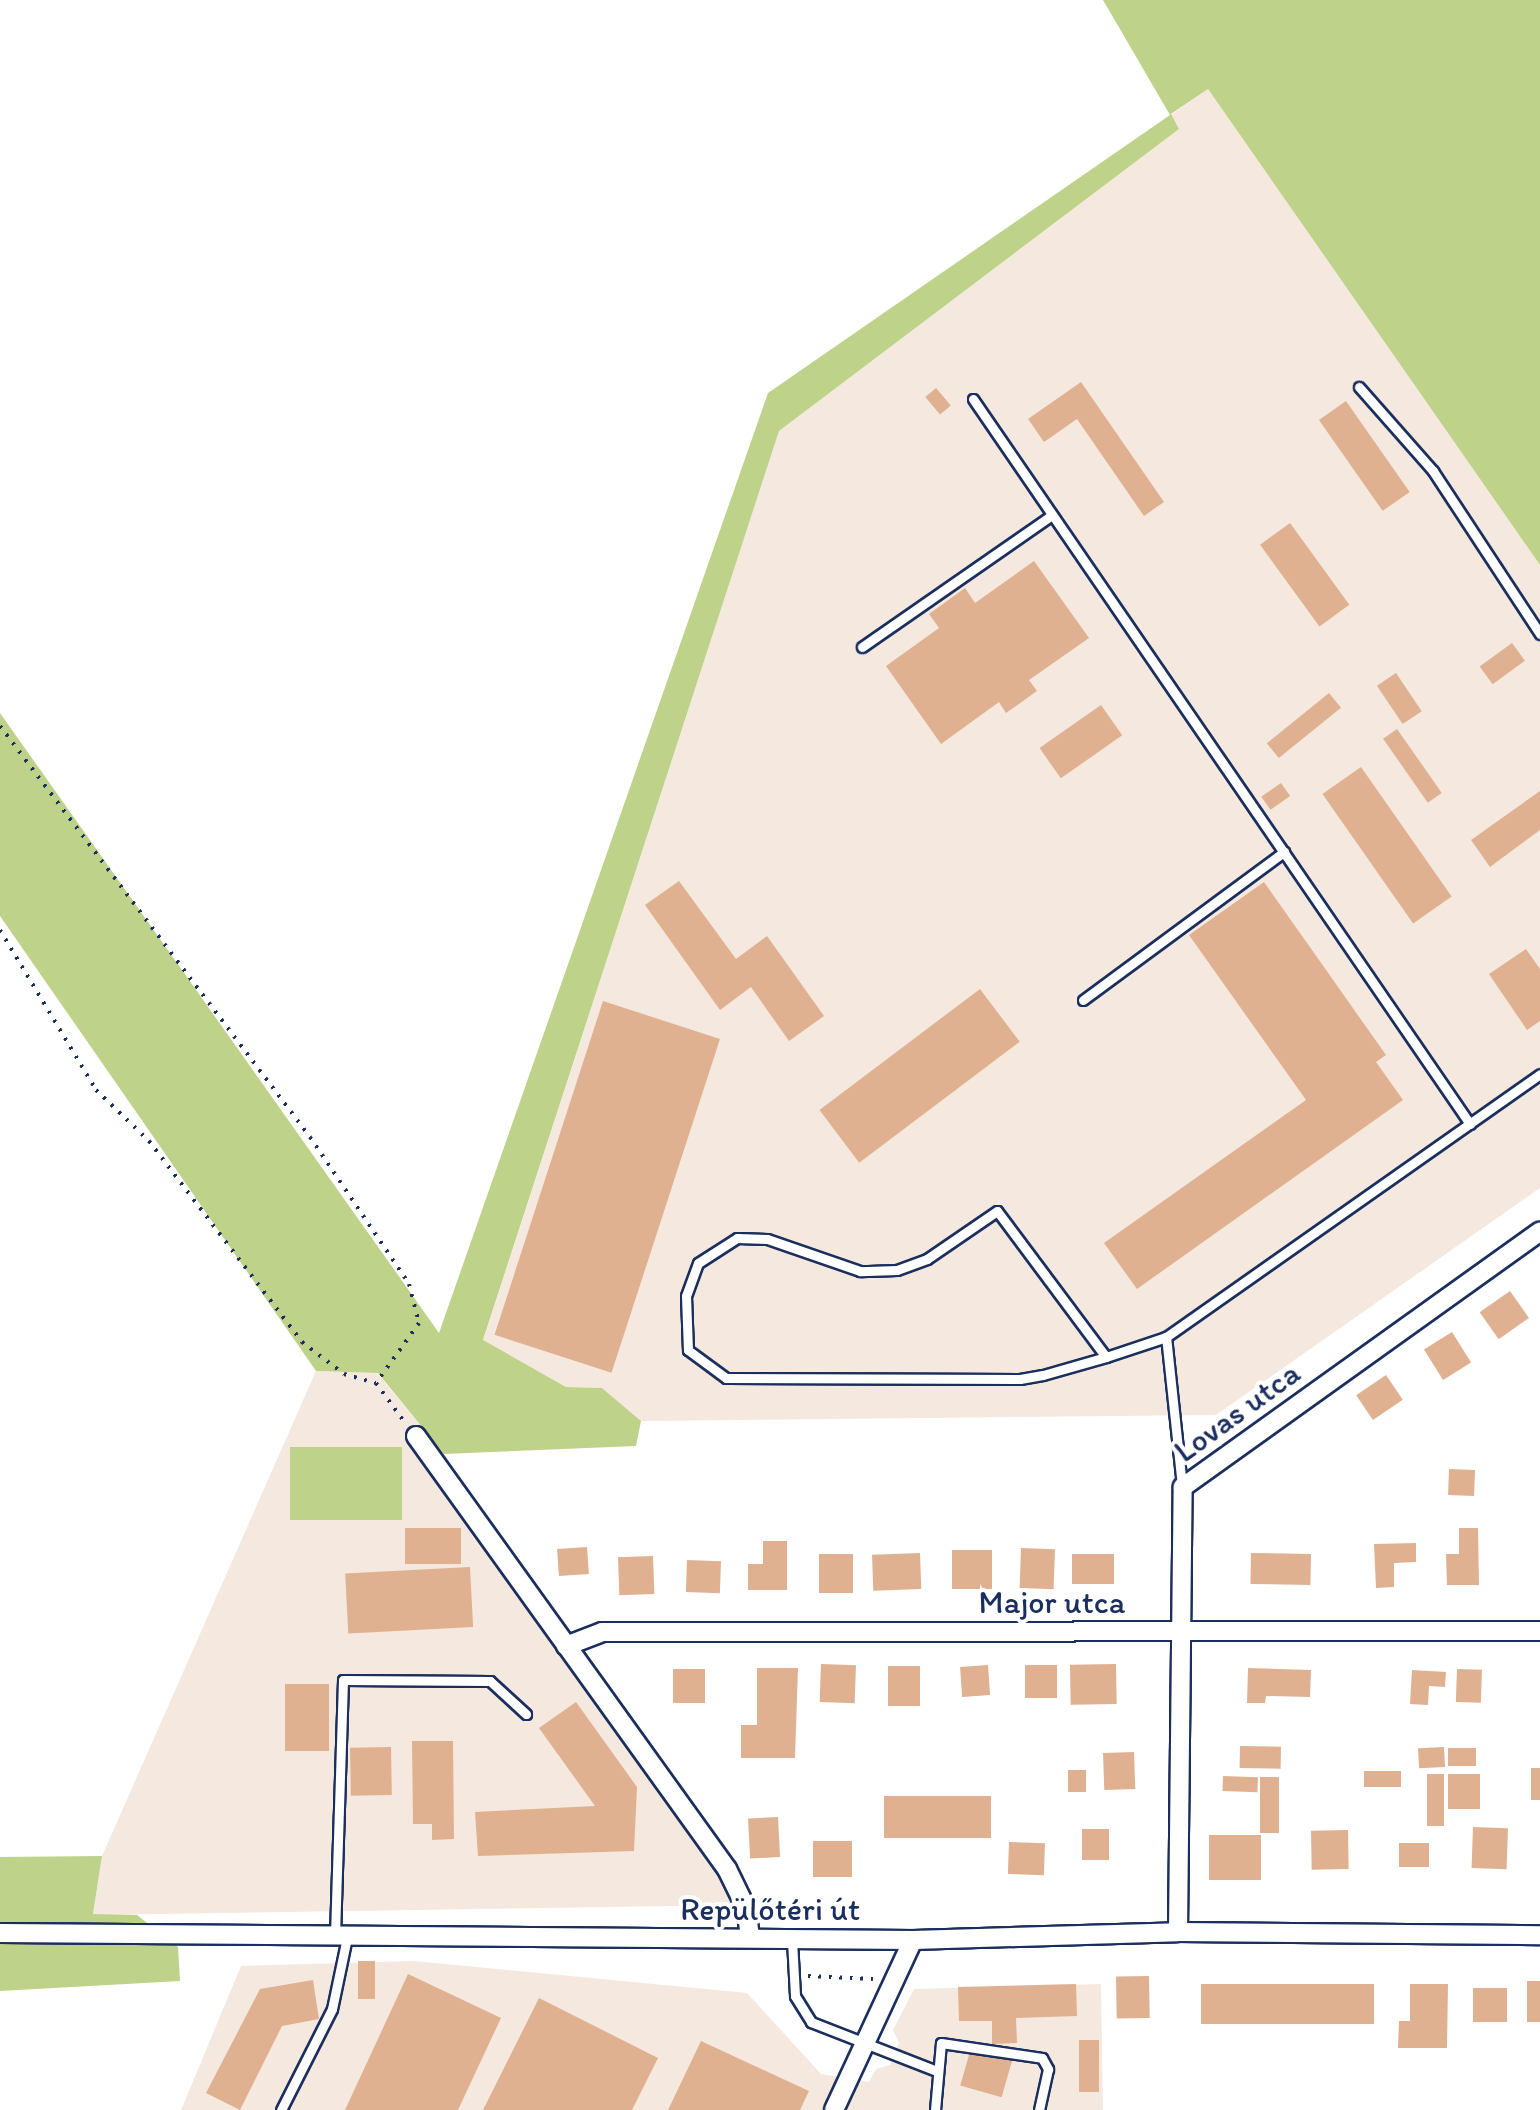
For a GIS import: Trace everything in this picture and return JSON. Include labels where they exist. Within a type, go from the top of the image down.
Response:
[{"type":"street","name":"Lovas utca","points":[[1178,1932],[1182,1487],[1540,1231]]},
{"type":"street","points":[[416,1436],[727,1870],[746,1908],[750,1938]]},
{"type":"street","name":"Major utca","points":[[566,1646],[602,1632],[1540,1631]]},
{"type":"street","name":"Repülőtéri út","points":[[0,1934],[913,1940],[1178,1932],[1540,1935]]},
{"type":"street","points":[[834,2110],[913,1940]]},
{"type":"lane","points":[[1359,387],[1433,470],[1540,634]]},
{"type":"lane","points":[[973,399],[1470,1124]]},
{"type":"lane","points":[[862,647],[1052,515]]},
{"type":"lane","points":[[1083,1000],[1284,852]]},
{"type":"lane","points":[[1106,1357],[996,1211],[927,1259],[897,1270],[860,1271],[767,1239],[737,1238],[698,1262],[686,1296],[688,1350],[726,1378],[1020,1379],[1106,1357],[1166,1337],[1540,1074]]},
{"type":"lane","points":[[1166,1337],[1182,1487]]},
{"type":"lane","points":[[281,2110],[332,2009],[341,1937],[343,1680],[490,1681],[526,1714]]},
{"type":"lane","points":[[792,1938],[796,1996],[811,2022],[864,2046],[937,2071]]},
{"type":"lane","points":[[934,2110],[941,2043],[1037,2056],[1048,2069],[1039,2110]]},
{"type":"path","points":[[0,726],[310,1137],[408,1284],[419,1324],[376,1383]]},
{"type":"path","points":[[0,930],[96,1090],[149,1141],[302,1342],[332,1367],[376,1383],[416,1436]]},
{"type":"path","points":[[793,1976],[893,1982]]},
{"type":"shaded area","points":[[1208,89],[1540,565],[1540,1188],[1216,1415],[641,1421],[602,1388],[566,1387],[483,1341],[779,431],[1179,129],[1171,115]]},
{"type":"shaded area","points":[[316,1371],[377,1373],[444,1454],[742,1905],[93,1915],[102,1856]]},
{"type":"shaded area","points":[[414,1961],[747,1993],[821,2074],[869,2082],[876,2069],[890,2065],[899,2043],[893,2030],[914,1989],[1101,1984],[1103,2110],[181,2110],[241,1966]]},
{"type":"green space","points":[[1103,0],[1540,0],[1540,565],[1208,89],[1171,114],[1179,129],[779,431],[483,1340],[566,1387],[602,1388],[641,1421],[636,1446],[444,1454],[378,1373],[316,1371],[0,916],[0,713],[439,1333],[768,393],[1170,115]]},
{"type":"green space","points":[[290,1447],[402,1447],[402,1520],[290,1520]]},
{"type":"green space","points":[[102,1856],[93,1914],[137,1915],[178,1947],[180,1981],[0,1991],[0,1857]]},
{"type":"building","points":[[1081,382],[1164,502],[1144,516],[1077,419],[1044,442],[1028,419]]},
{"type":"building","points":[[936,388],[951,406],[940,415],[925,397]]},
{"type":"building","points":[[1346,401],[1410,492],[1383,511],[1319,420]]},
{"type":"building","points":[[1290,523],[1349,605],[1319,626],[1260,545]]},
{"type":"building","points":[[1034,561],[1089,638],[1029,680],[1037,691],[1006,713],[999,702],[941,744],[886,666],[939,628],[929,614],[965,588],[975,603]]},
{"type":"building","points":[[1512,643],[1525,661],[1493,684],[1480,667]]},
{"type":"building","points":[[1396,673],[1422,711],[1403,724],[1377,686]]},
{"type":"building","points":[[1329,693],[1341,708],[1279,758],[1267,743]]},
{"type":"building","points":[[1101,705],[1122,735],[1061,778],[1040,748]]},
{"type":"building","points":[[1397,729],[1442,793],[1428,803],[1383,739]]},
{"type":"building","points":[[1361,767],[1452,896],[1413,923],[1322,794]]},
{"type":"building","points":[[1281,783],[1290,796],[1271,810],[1261,797]]},
{"type":"building","points":[[1540,791],[1540,830],[1490,867],[1471,840]]},
{"type":"building","points":[[679,881],[736,959],[767,936],[824,1016],[789,1041],[751,987],[720,1010],[645,905]]},
{"type":"building","points":[[1264,882],[1386,1055],[1376,1062],[1403,1100],[1137,1289],[1104,1243],[1306,1100],[1189,935]]},
{"type":"building","points":[[1526,949],[1540,969],[1540,1021],[1527,1030],[1489,974]]},
{"type":"building","points":[[980,989],[1020,1042],[859,1163],[819,1110]]},
{"type":"building","points":[[603,1001],[720,1039],[612,1373],[495,1335]]},
{"type":"building","points":[[1510,1291],[1529,1318],[1499,1339],[1480,1312]]},
{"type":"building","points":[[1452,1332],[1471,1363],[1443,1380],[1424,1349]]},
{"type":"building","points":[[1386,1375],[1403,1400],[1373,1420],[1356,1395]]},
{"type":"building","points":[[1449,1469],[1475,1470],[1474,1496],[1448,1495]]},
{"type":"building","points":[[405,1528],[461,1528],[461,1564],[405,1564]]},
{"type":"building","points":[[1459,1528],[1478,1528],[1479,1585],[1447,1585],[1446,1554],[1459,1554]]},
{"type":"building","points":[[763,1541],[787,1541],[787,1590],[748,1590],[748,1564],[763,1564]]},
{"type":"building","points":[[1416,1543],[1416,1562],[1394,1563],[1394,1587],[1376,1588],[1374,1544]]},
{"type":"building","points":[[587,1547],[589,1574],[559,1576],[557,1549]]},
{"type":"building","points":[[1021,1548],[1055,1549],[1054,1589],[1020,1588]]},
{"type":"building","points":[[952,1550],[992,1550],[992,1589],[952,1589]]},
{"type":"building","points":[[920,1553],[921,1589],[873,1591],[872,1555]]},
{"type":"building","points":[[1251,1553],[1311,1554],[1310,1585],[1250,1584]]},
{"type":"building","points":[[819,1554],[853,1554],[853,1593],[819,1593]]},
{"type":"building","points":[[1072,1554],[1114,1554],[1114,1584],[1072,1584]]},
{"type":"building","points":[[653,1556],[654,1594],[619,1595],[618,1557]]},
{"type":"building","points":[[687,1560],[721,1561],[720,1593],[686,1592]]},
{"type":"building","points":[[470,1567],[473,1627],[348,1633],[345,1574]]},
{"type":"building","points":[[821,1664],[856,1665],[855,1703],[820,1702]]},
{"type":"building","points":[[1116,1664],[1117,1704],[1071,1705],[1070,1665]]},
{"type":"building","points":[[988,1665],[990,1695],[962,1697],[960,1667]]},
{"type":"building","points":[[1025,1665],[1057,1665],[1057,1698],[1025,1698]]},
{"type":"building","points":[[888,1666],[920,1666],[920,1706],[888,1706]]},
{"type":"building","points":[[757,1668],[798,1668],[795,1758],[741,1758],[741,1725],[757,1725]]},
{"type":"building","points":[[1248,1668],[1311,1670],[1310,1697],[1266,1696],[1265,1703],[1247,1703]]},
{"type":"building","points":[[673,1669],[705,1669],[705,1703],[673,1703]]},
{"type":"building","points":[[1457,1669],[1482,1670],[1481,1703],[1456,1702]]},
{"type":"building","points":[[1412,1670],[1446,1672],[1445,1687],[1429,1686],[1428,1705],[1410,1704]]},
{"type":"building","points":[[285,1684],[329,1684],[329,1751],[285,1751]]},
{"type":"building","points":[[576,1702],[637,1787],[634,1851],[478,1856],[475,1812],[595,1806],[539,1728]]},
{"type":"building","points":[[412,1741],[453,1741],[454,1839],[432,1840],[432,1824],[413,1824]]},
{"type":"building","points":[[1240,1746],[1281,1747],[1281,1769],[1240,1768]]},
{"type":"building","points":[[391,1747],[392,1795],[351,1796],[350,1748]]},
{"type":"building","points":[[1444,1747],[1445,1767],[1419,1768],[1418,1748]]},
{"type":"building","points":[[1448,1748],[1476,1748],[1476,1766],[1448,1766]]},
{"type":"building","points":[[1134,1752],[1135,1789],[1104,1790],[1103,1753]]},
{"type":"building","points":[[1531,1768],[1540,1768],[1540,1800],[1531,1800]]},
{"type":"building","points":[[1068,1770],[1086,1770],[1086,1792],[1068,1792]]},
{"type":"building","points":[[1364,1771],[1401,1771],[1401,1787],[1364,1787]]},
{"type":"building","points":[[1427,1774],[1444,1774],[1444,1826],[1427,1826]]},
{"type":"building","points":[[1448,1774],[1480,1774],[1480,1809],[1448,1809]]},
{"type":"building","points":[[1223,1776],[1258,1777],[1257,1792],[1222,1791]]},
{"type":"building","points":[[1260,1777],[1279,1777],[1279,1833],[1260,1833]]},
{"type":"building","points":[[884,1796],[991,1796],[991,1838],[884,1838]]},
{"type":"building","points":[[778,1817],[780,1857],[750,1859],[748,1819]]},
{"type":"building","points":[[1473,1827],[1508,1828],[1507,1869],[1472,1868]]},
{"type":"building","points":[[1082,1829],[1109,1829],[1109,1860],[1082,1860]]},
{"type":"building","points":[[1348,1830],[1349,1869],[1312,1870],[1311,1831]]},
{"type":"building","points":[[1209,1835],[1261,1835],[1261,1880],[1209,1880]]},
{"type":"building","points":[[813,1841],[852,1841],[852,1877],[813,1877]]},
{"type":"building","points":[[1009,1842],[1045,1843],[1044,1875],[1008,1874]]},
{"type":"building","points":[[1399,1843],[1429,1843],[1429,1867],[1399,1867]]},
{"type":"building","points":[[358,1961],[375,1961],[375,1999],[358,1999]]},
{"type":"building","points":[[408,1974],[501,2018],[458,2110],[345,2110]]},
{"type":"building","points":[[1149,1976],[1150,2018],[1117,2019],[1116,1977]]},
{"type":"building","points":[[313,1980],[319,2019],[282,2026],[240,2110],[206,2093],[260,1989]]},
{"type":"building","points":[[1527,1981],[1540,1981],[1540,2022],[1527,2022]]},
{"type":"building","points":[[1076,1984],[1077,2016],[1016,2018],[1017,2043],[992,2044],[992,2021],[959,2021],[958,1987]]},
{"type":"building","points":[[1201,1984],[1374,1984],[1374,2024],[1201,2024]]},
{"type":"building","points":[[1410,1984],[1448,1984],[1447,2048],[1398,2048],[1399,2021],[1410,2021]]},
{"type":"building","points":[[1473,1988],[1507,1988],[1507,2022],[1473,2022]]},
{"type":"building","points":[[539,1998],[658,2058],[632,2110],[483,2110]]},
{"type":"building","points":[[1079,2040],[1099,2040],[1099,2092],[1079,2092]]},
{"type":"building","points":[[701,2041],[809,2091],[800,2110],[668,2110]]},
{"type":"building","points":[[971,2048],[1012,2060],[1002,2097],[960,2085]]}]
